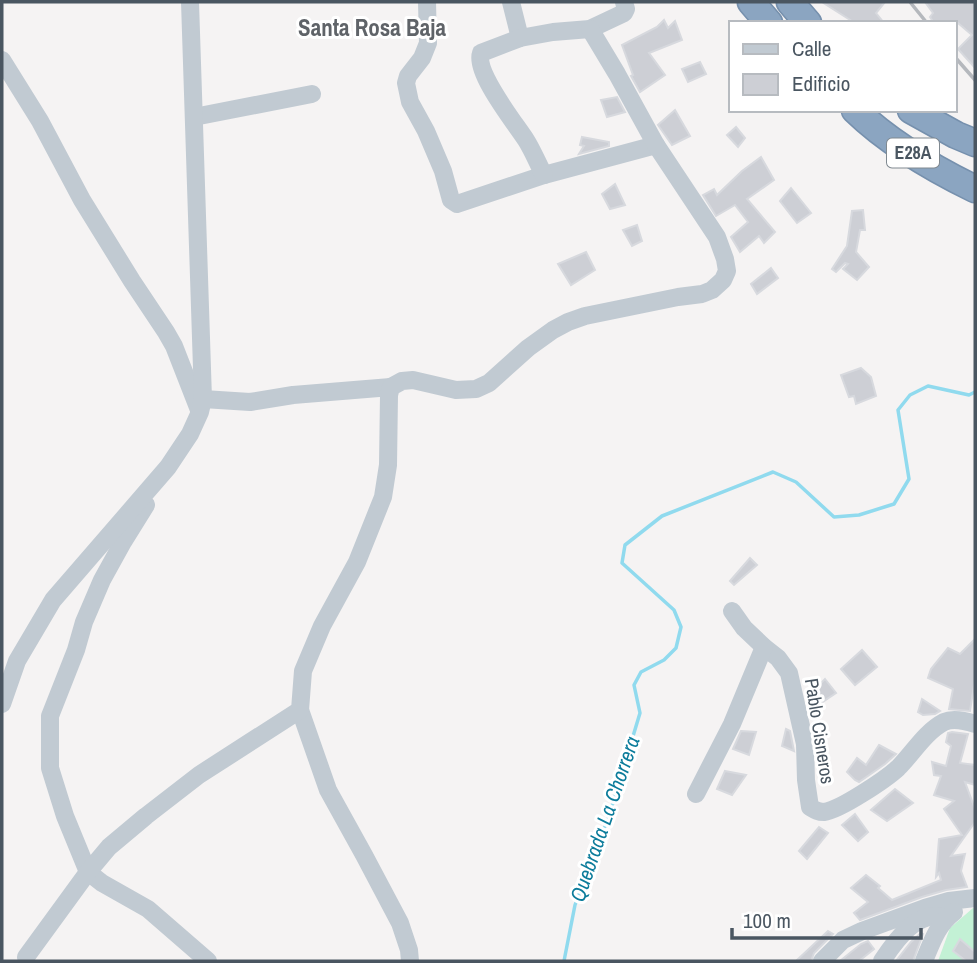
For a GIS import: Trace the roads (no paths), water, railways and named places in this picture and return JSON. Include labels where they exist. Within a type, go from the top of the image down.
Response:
[{"type":"highway","points":[[751,2],[767,21]]},
{"type":"highway","points":[[790,2],[806,21]]},
{"type":"highway","name":"E28A","points":[[857,112],[870,125],[944,174],[975,189]]},
{"type":"highway","name":"E28A","points":[[915,112],[975,143]]},
{"type":"street","points":[[190,2],[202,406],[190,434],[122,542],[102,580],[50,716],[49,743],[50,768],[65,816],[88,872],[148,909],[208,961]]},
{"type":"street","points":[[427,2],[428,43],[422,58],[405,83],[410,102],[443,171],[452,200],[457,204],[544,175],[656,145]]},
{"type":"street","points":[[511,2],[520,38]]},
{"type":"street","points":[[544,175],[526,141],[507,114],[480,64],[479,57],[481,53],[520,38],[590,29],[624,13],[624,2]]},
{"type":"street","points":[[202,406],[391,387],[402,381],[413,380],[456,390],[475,389],[489,383],[528,348],[568,322],[585,316],[702,294],[712,290],[723,280],[727,271],[717,237],[656,145],[590,29]]},
{"type":"street","points":[[2,60],[40,121],[82,200],[166,332],[202,406]]},
{"type":"street","points":[[194,117],[312,94]]},
{"type":"street","points":[[391,387],[388,465],[383,497],[356,562],[322,626],[303,671],[300,710],[328,790],[400,923],[410,961]]},
{"type":"street","points":[[2,704],[17,660],[53,600],[168,467]]},
{"type":"street","name":"Pablo Cisneros","points":[[733,611],[744,628],[778,658],[789,673],[804,744],[810,807],[816,812],[828,812],[875,785],[897,769],[930,732],[944,722],[951,720],[975,724]]},
{"type":"street","points":[[696,794],[732,724],[764,648]]},
{"type":"street","points":[[26,957],[109,847],[199,775],[300,710]]},
{"type":"street","points":[[924,961],[936,931],[946,918],[975,894]]},
{"type":"street","points":[[822,961],[843,940],[862,931],[925,908],[975,894]]},
{"type":"street","points":[[882,961],[904,930],[925,919],[939,916],[946,918]]},
{"type":"waterway","name":"Quebrada La Chorrera","points":[[564,961],[575,905],[609,816],[640,713],[634,685],[641,672],[664,660],[676,648],[681,627],[674,610],[622,563],[625,545],[662,516],[773,472],[796,482],[834,517],[859,515],[894,504],[909,479],[898,410],[910,395],[928,386],[969,395],[975,392]]},
{"type":"railway","points":[[910,2],[925,21]]},
{"type":"railway","points":[[956,58],[975,80]]},
{"type":"district","name":"Santa Rosa Baja","points":[[372,28]]}]
